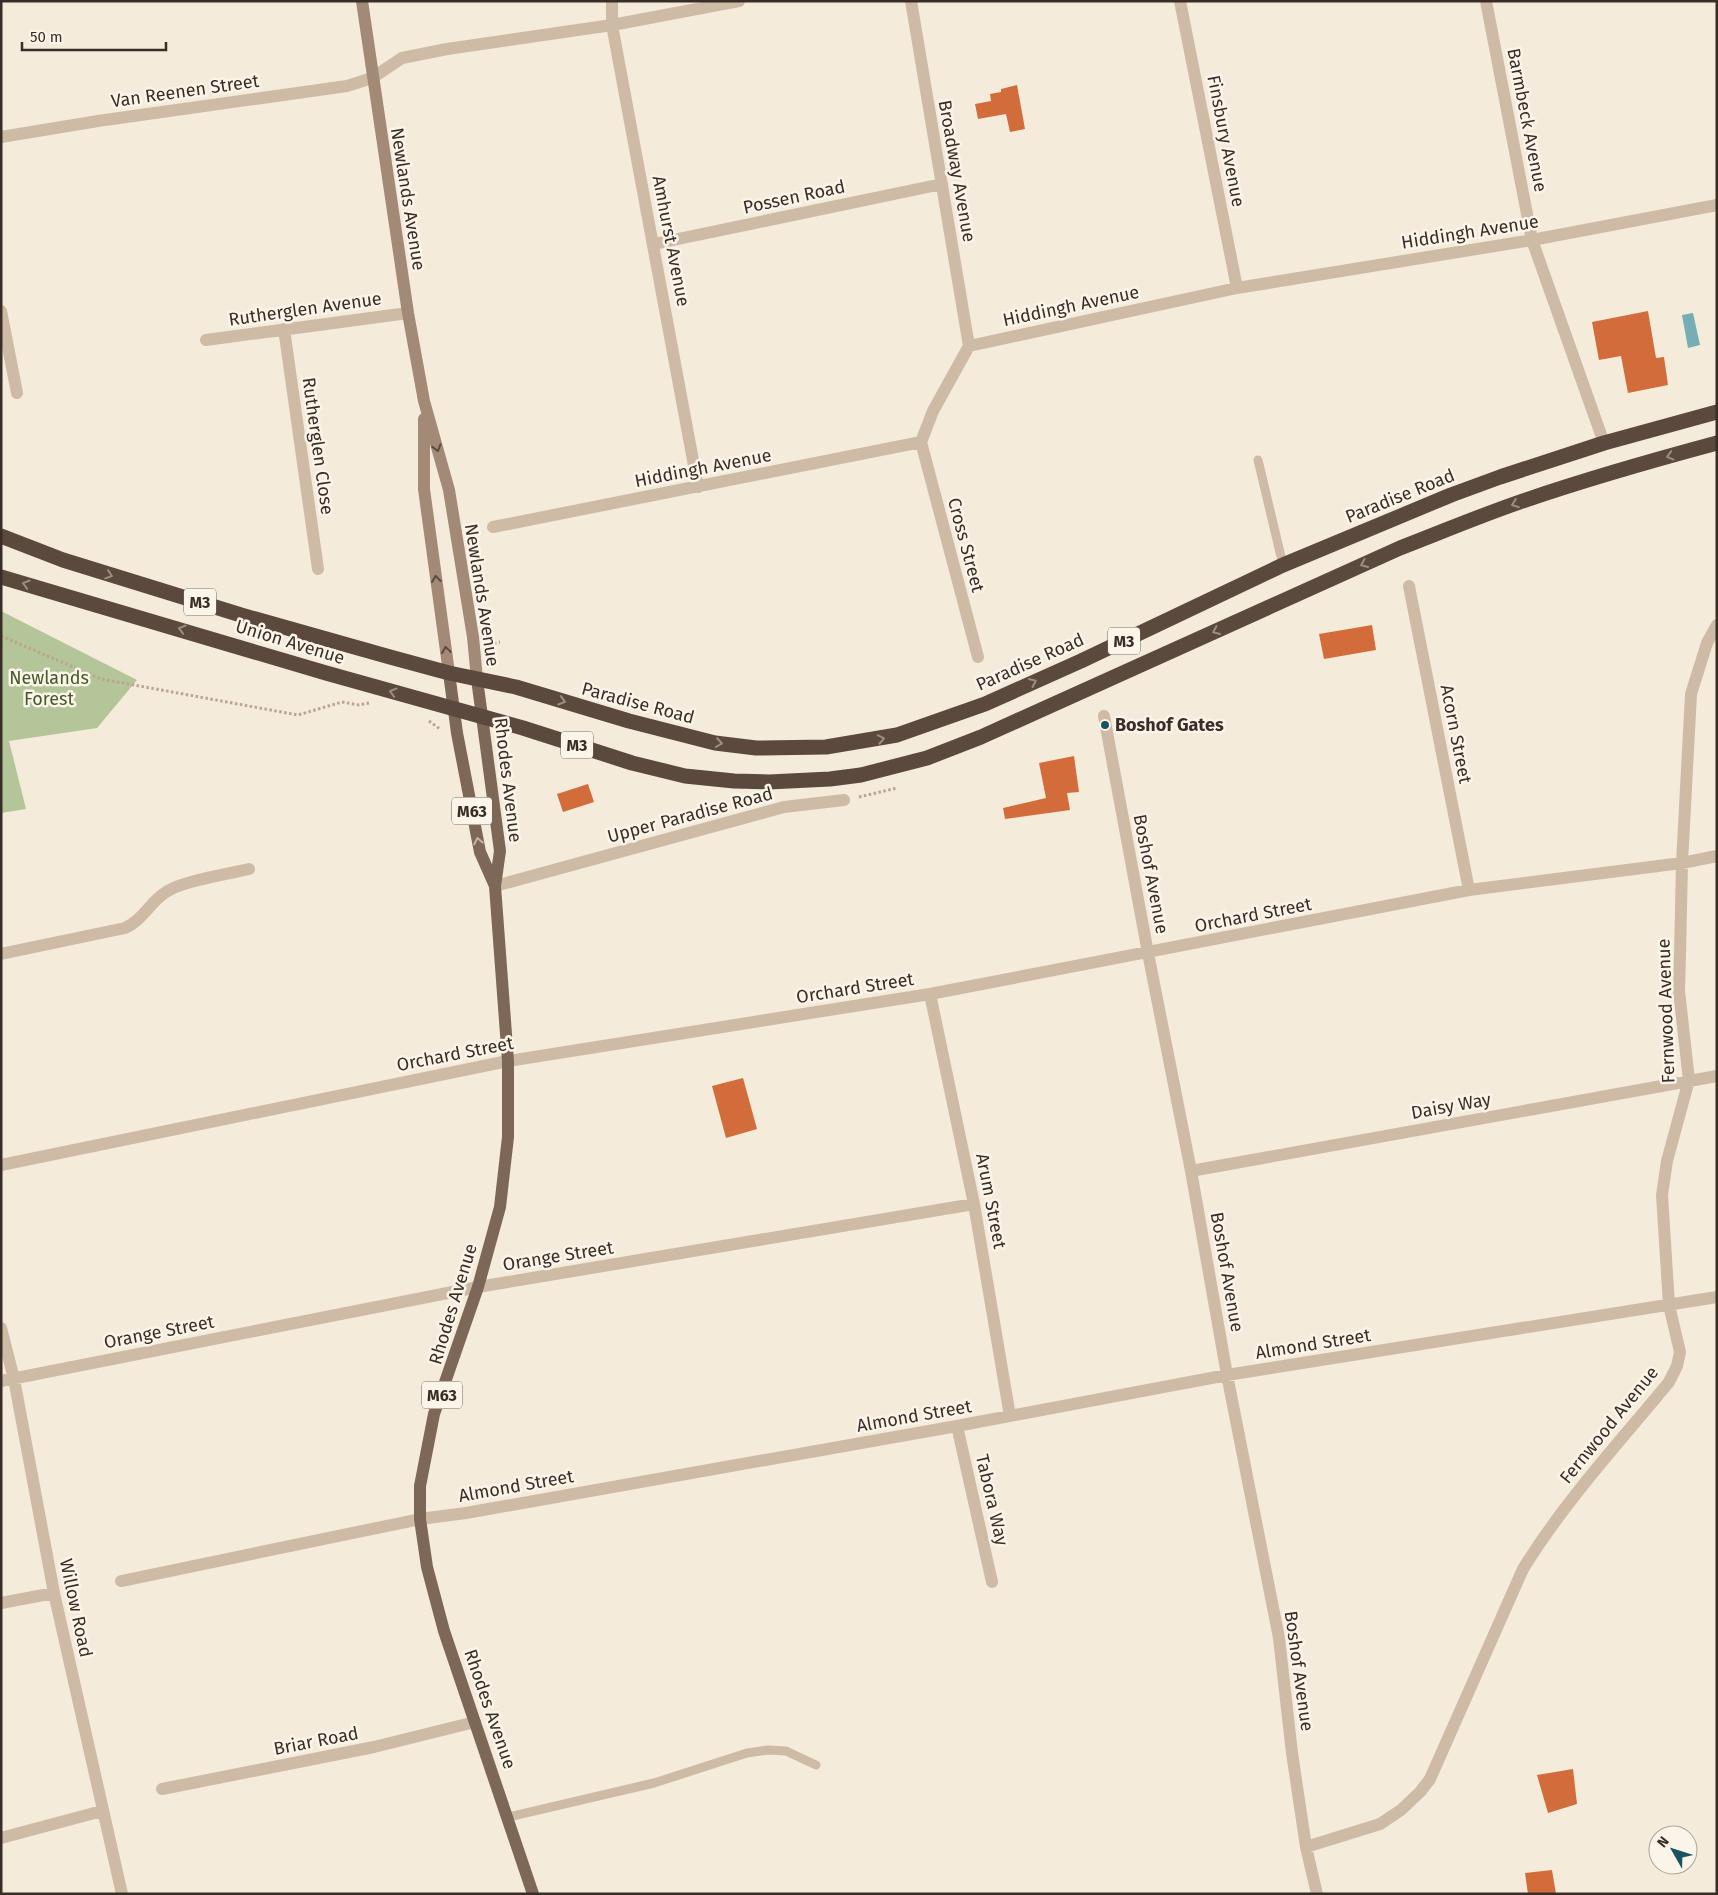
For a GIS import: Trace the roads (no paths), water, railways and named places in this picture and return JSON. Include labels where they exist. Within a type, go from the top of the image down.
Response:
[{"type":"highway","name":"Paradise Road","points":[[477,679],[516,687],[629,721],[715,743],[756,748],[826,747],[897,735],[985,704],[1081,661],[1283,565],[1451,495],[1604,443],[1717,412]]},
{"type":"highway","name":"M3","points":[[482,717],[632,762],[686,776],[734,781],[769,782],[861,775],[928,758],[981,737],[1400,548],[1448,529],[1516,503],[1618,470],[1717,443]]},
{"type":"highway","name":"Union Avenue","points":[[1,536],[63,560],[242,615],[449,673],[477,679]]},
{"type":"highway","name":"Union Avenue","points":[[1,577],[482,717]]},
{"type":"main road","name":"Newlands Avenue","points":[[362,1],[408,313],[424,401],[449,490],[477,679]]},
{"type":"main road","name":"Newlands Avenue","points":[[424,401],[424,489],[449,673]]},
{"type":"main road","name":"Rhodes Avenue","points":[[449,673],[453,709],[480,852],[495,886]]},
{"type":"main road","name":"Rhodes Avenue","points":[[477,679],[500,851],[495,886],[508,1061],[508,1137],[500,1207],[478,1287],[434,1414],[420,1486],[420,1519],[427,1567],[440,1615],[533,1894]]},
{"type":"street","name":"Amhurst Avenue","points":[[612,1],[612,26],[698,487]]},
{"type":"street","name":"Van Reenen Street","points":[[1,137],[98,121],[347,86],[372,78],[402,58],[447,49],[612,26],[740,1]]},
{"type":"street","name":"Broadway Avenue","points":[[910,1],[969,346]]},
{"type":"street","name":"Finsbury Avenue","points":[[1180,1],[1237,288]]},
{"type":"street","name":"Barmbeck Avenue","points":[[1486,1],[1532,240],[1604,443]]},
{"type":"street","name":"Possen Road","points":[[654,244],[942,184]]},
{"type":"street","name":"Hiddingh Avenue","points":[[969,346],[1237,288],[1532,240],[1717,205]]},
{"type":"street","points":[[1,311],[17,394]]},
{"type":"street","name":"Rutherglen Avenue","points":[[206,340],[408,313]]},
{"type":"street","name":"Rutherglen Close","points":[[284,329],[318,569]]},
{"type":"street","points":[[921,442],[933,411],[969,346]]},
{"type":"street","name":"Hiddingh Avenue","points":[[493,528],[921,442]]},
{"type":"street","name":"Cross Street","points":[[921,442],[978,657]]},
{"type":"street","name":"Acorn Street","points":[[1409,586],[1469,890]]},
{"type":"street","name":"Fernwood Avenue","points":[[1306,1847],[1380,1824],[1401,1810],[1420,1792],[1430,1779],[1523,1569],[1542,1538],[1586,1481],[1669,1382],[1677,1366],[1680,1352],[1669,1306],[1662,1194],[1668,1161],[1689,1080],[1680,991],[1682,863],[1691,694],[1707,643],[1717,625]]},
{"type":"street","name":"Boshof Avenue","points":[[1104,716],[1191,1171],[1227,1375],[1279,1638],[1292,1753],[1306,1847],[1317,1894]]},
{"type":"street","name":"Upper Paradise Road","points":[[495,886],[784,807],[844,800]]},
{"type":"street","name":"Orchard Street","points":[[1,1165],[508,1061],[930,994],[1469,890],[1682,863],[1717,856]]},
{"type":"street","points":[[1,954],[125,928],[135,924],[158,898],[176,886],[249,869]]},
{"type":"street","name":"Arum Street","points":[[930,994],[974,1204],[1010,1416]]},
{"type":"street","name":"Daisy Way","points":[[1191,1171],[1717,1076]]},
{"type":"street","name":"Orange Street","points":[[8,1380],[478,1287],[974,1204]]},
{"type":"street","name":"Almond Street","points":[[120,1581],[420,1519],[466,1513],[957,1426],[1227,1375],[1717,1297]]},
{"type":"street","name":"Willow Road","points":[[1,1328],[8,1380],[122,1894]]},
{"type":"street","name":"Tabora Way","points":[[957,1426],[992,1582]]},
{"type":"street","points":[[1,1603],[54,1592]]},
{"type":"street","name":"Briar Road","points":[[162,1789],[374,1747],[475,1722]]},
{"type":"street","points":[[1,1838],[102,1810]]},
{"type":"lane","points":[[1258,460],[1283,565]]},
{"type":"lane","points":[[508,1817],[654,1783],[747,1753],[768,1750],[786,1751],[816,1765]]},
{"type":"water","points":[[1693,313],[1700,345],[1688,348],[1682,315]]},
{"type":"place","name":"Boshof Gates","points":[[1105,725]]},
{"type":"park label","name":"Newlands Forest","points":[[49,688]]}]
